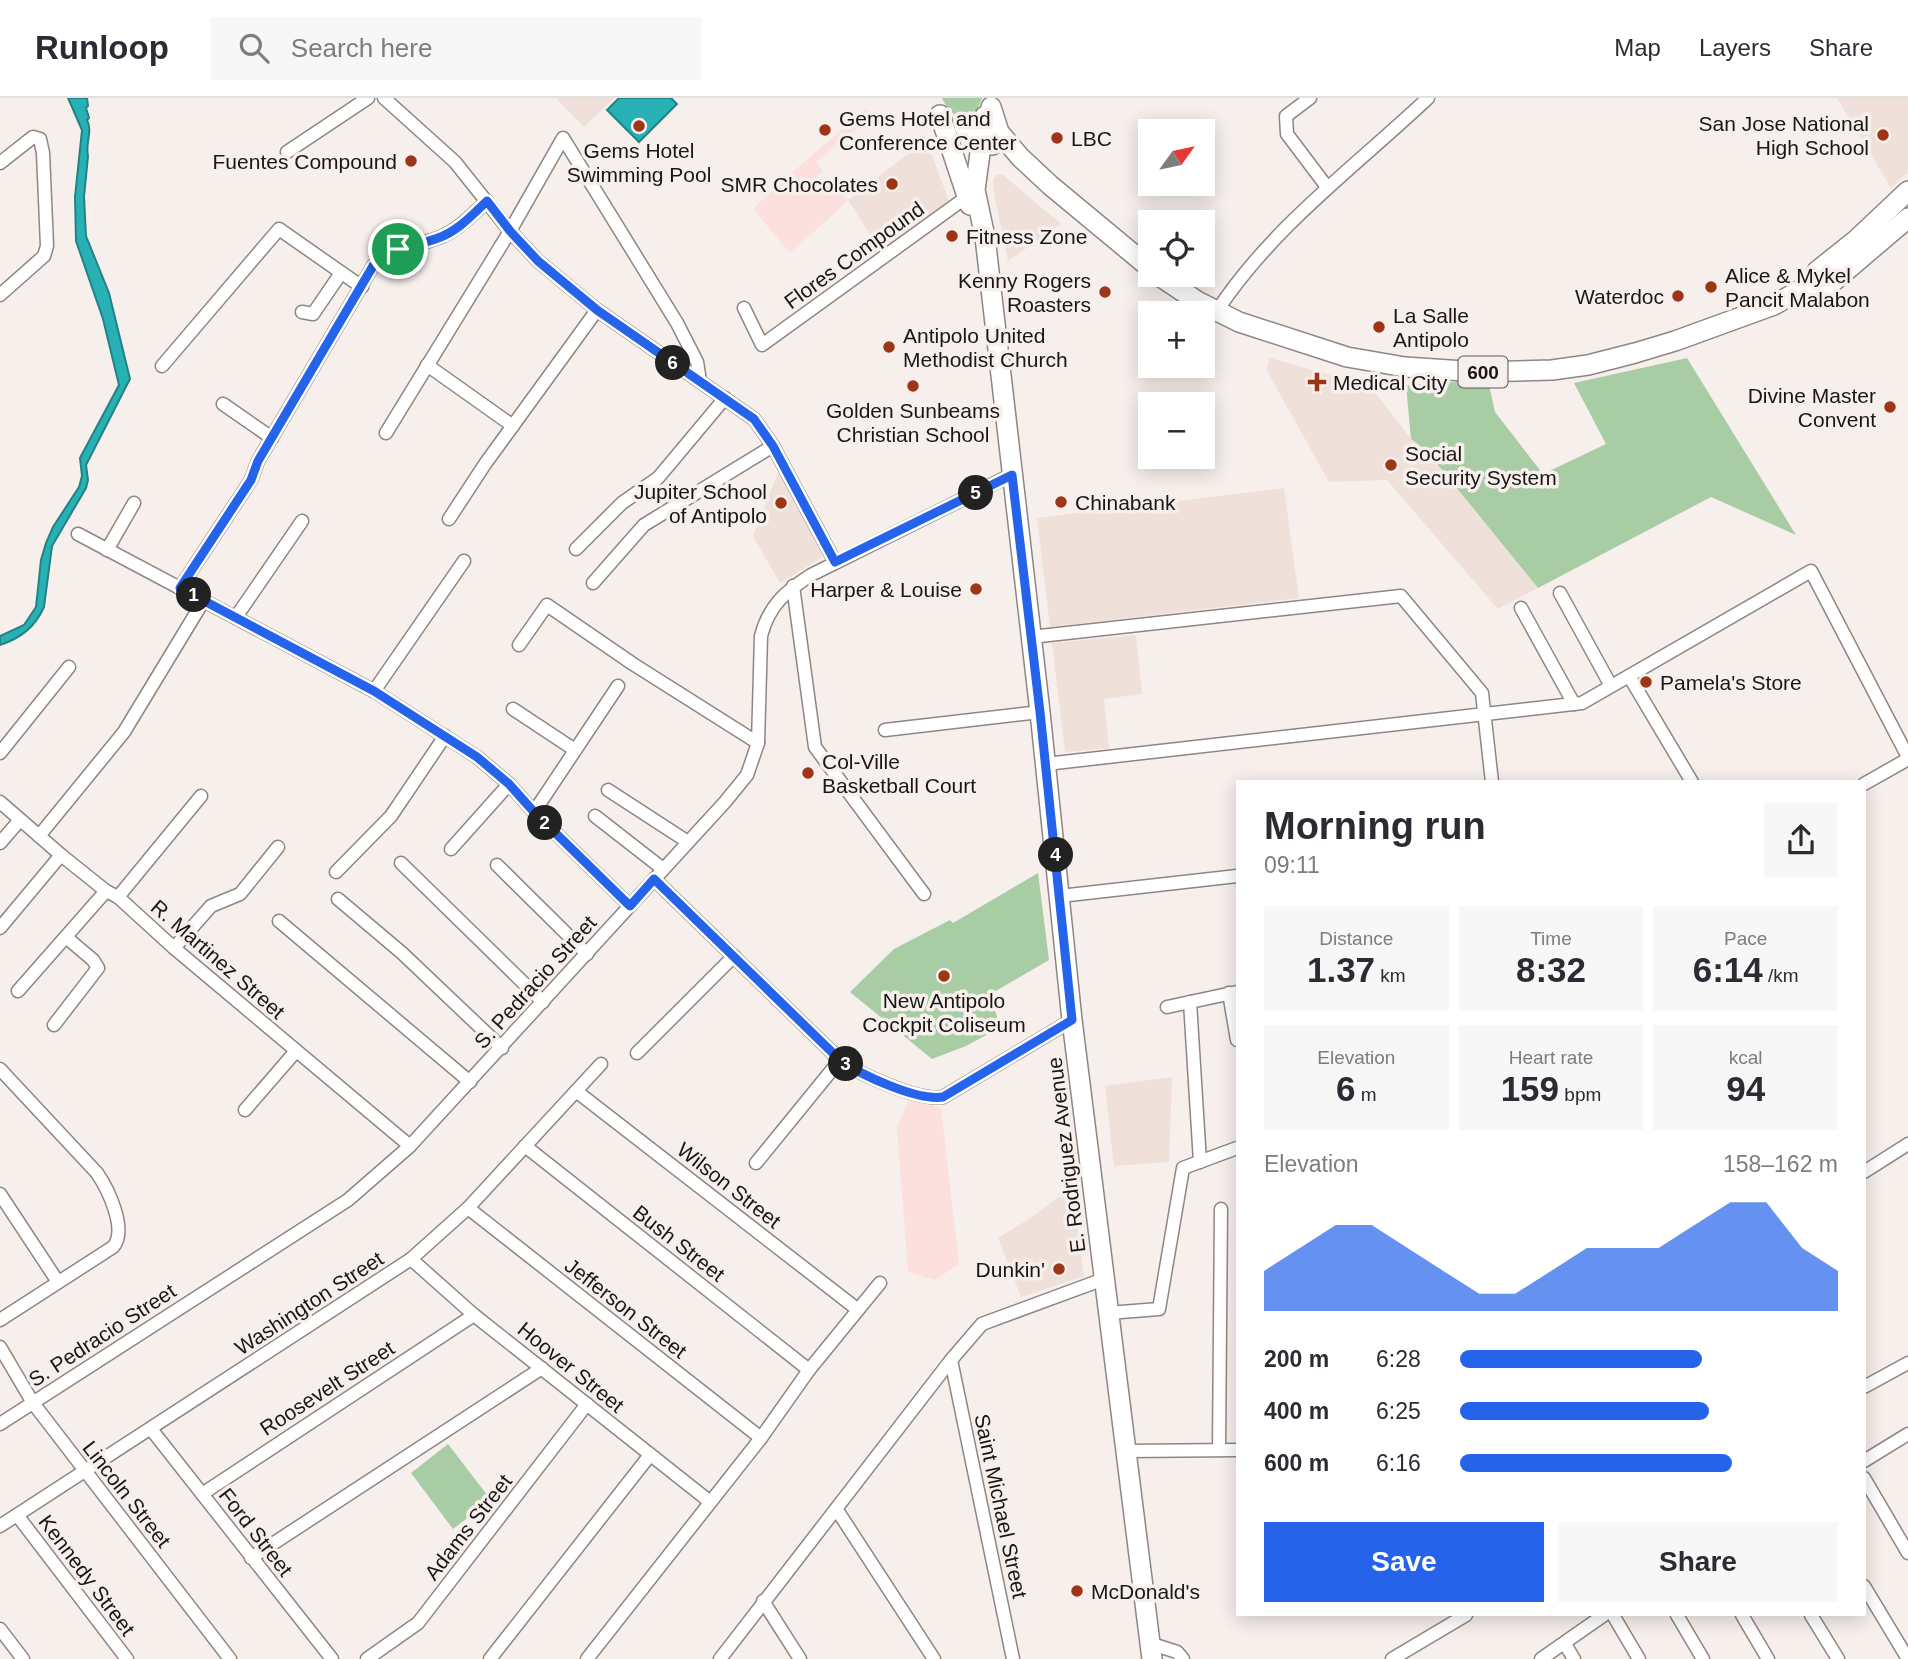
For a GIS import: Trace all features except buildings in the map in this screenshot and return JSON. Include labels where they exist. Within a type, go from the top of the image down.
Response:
[{"type":"main road","points":[[937,107],[955,125],[964,127],[1050,185],[1138,258]]},
{"type":"main road","name":"E. Rodriguez Avenue","points":[[937,107],[968,196],[988,270]]},
{"type":"main road","points":[[964,127],[976,124],[990,107]]},
{"type":"main road","points":[[990,107],[999,132],[1050,185]]},
{"type":"main road","name":"E. Rodriguez Avenue","points":[[990,107],[975,190],[985,237],[1046,764],[1072,1020],[1151,1651]]},
{"type":"main road","name":"600","points":[[1178,287],[1239,322],[1359,359],[1405,367],[1479,372],[1536,372],[1588,365],[1675,341],[1774,305],[1812,283],[1817,271],[1856,240],[1908,191]]},
{"type":"main road","name":"600","points":[[1812,283],[1821,287],[1828,286],[1908,218]]},
{"type":"street","points":[[287,152],[368,98]]},
{"type":"street","points":[[384,98],[455,162],[510,231],[538,261],[597,310],[754,419],[773,446],[835,562]]},
{"type":"street","points":[[1310,98],[1286,116],[1287,134],[1327,187]]},
{"type":"street","points":[[1217,311],[1238,279],[1327,187],[1428,98]]},
{"type":"street","points":[[0,163],[33,137],[40,139],[47,246],[44,256],[0,295]]},
{"type":"street","points":[[386,433],[510,231],[563,138],[677,323],[696,362],[700,381]]},
{"type":"street","name":"Flores Compound","points":[[744,308],[762,345],[968,196]]},
{"type":"street","points":[[180,588],[251,480],[258,461],[373,266],[386,254],[439,238],[459,226],[487,201]]},
{"type":"street","points":[[162,366],[279,229],[362,287]]},
{"type":"street","points":[[302,312],[313,314],[341,273]]},
{"type":"street","points":[[449,519],[597,310]]},
{"type":"street","points":[[426,365],[513,426]]},
{"type":"street","points":[[576,549],[622,503],[658,478],[724,398]]},
{"type":"street","points":[[223,404],[272,438]]},
{"type":"street","points":[[593,583],[644,525],[773,446]]},
{"type":"street","name":"S. Pedracio Street","points":[[0,1424],[348,1199],[410,1146],[502,1048],[747,775],[758,743],[761,636],[775,601],[793,586],[835,562],[1012,475]]},
{"type":"street","points":[[107,550],[134,503]]},
{"type":"street","points":[[236,617],[302,521]]},
{"type":"street","points":[[78,534],[374,691],[477,757],[509,784],[630,906]]},
{"type":"street","points":[[374,691],[464,561]]},
{"type":"street","points":[[1046,764],[1582,703],[1811,571],[1908,758],[1866,783]]},
{"type":"street","points":[[793,586],[815,747],[924,894]]},
{"type":"street","points":[[1560,593],[1611,686]]},
{"type":"street","points":[[1031,637],[1401,596],[1482,693],[1492,780]]},
{"type":"street","points":[[38,836],[124,732],[204,600]]},
{"type":"street","points":[[519,645],[547,604],[633,664],[758,743]]},
{"type":"street","points":[[1521,608],[1574,704]]},
{"type":"street","points":[[0,753],[69,667]]},
{"type":"street","points":[[1629,676],[1691,780]]},
{"type":"street","points":[[534,812],[618,686]]},
{"type":"street","points":[[513,709],[575,750]]},
{"type":"street","points":[[885,730],[1040,712]]},
{"type":"street","points":[[336,872],[391,816],[445,736]]},
{"type":"street","points":[[451,849],[509,784]]},
{"type":"street","points":[[608,790],[688,842]]},
{"type":"street","points":[[18,990],[112,894],[201,796]]},
{"type":"street","name":"R. Martinez Street","points":[[0,802],[410,1146]]},
{"type":"street","points":[[595,816],[663,869]]},
{"type":"street","points":[[0,844],[20,820]]},
{"type":"street","points":[[174,948],[211,905],[240,894],[278,846]]},
{"type":"street","points":[[0,928],[61,855]]},
{"type":"street","points":[[401,863],[543,1002]]},
{"type":"street","points":[[497,865],[587,954]]},
{"type":"street","points":[[1060,896],[1236,876]]},
{"type":"street","points":[[654,879],[840,1060],[854,1070],[893,1087],[936,1098],[943,1097],[1072,1020]]},
{"type":"street","points":[[338,899],[402,953],[502,1048]]},
{"type":"street","points":[[279,921],[470,1082]]},
{"type":"street","points":[[54,1025],[98,968],[93,960],[67,938]]},
{"type":"street","points":[[637,1053],[734,956]]},
{"type":"street","points":[[1167,1007],[1233,993],[1236,1028]]},
{"type":"street","points":[[1190,1002],[1200,1162]]},
{"type":"street","points":[[245,1110],[296,1051]]},
{"type":"street","points":[[756,1163],[840,1060]]},
{"type":"street","name":"Washington Street","points":[[0,1526],[411,1259],[468,1208],[601,1064]]},
{"type":"street","points":[[0,1069],[97,1173],[107,1187],[120,1230],[113,1247],[0,1320]]},
{"type":"street","name":"Wilson Street","points":[[576,1091],[857,1309]]},
{"type":"street","points":[[1866,1171],[1908,1144]]},
{"type":"street","name":"Bush Street","points":[[525,1146],[809,1370]]},
{"type":"street","points":[[1108,1313],[1159,1308],[1183,1168],[1236,1148]]},
{"type":"street","points":[[0,1194],[58,1282]]},
{"type":"street","name":"Jefferson Street","points":[[468,1208],[761,1438]]},
{"type":"street","points":[[1219,1450],[1221,1209]]},
{"type":"street","name":"Hoover Street","points":[[411,1259],[474,1315],[709,1502]]},
{"type":"street","points":[[720,1659],[951,1360],[982,1324],[1104,1279]]},
{"type":"street","points":[[587,1659],[761,1438],[809,1370],[880,1283]]},
{"type":"street","name":"Roosevelt Street","points":[[202,1494],[474,1315]]},
{"type":"street","name":"Lincoln Street","points":[[0,1347],[33,1403],[230,1659]]},
{"type":"street","name":"Saint Michael Street","points":[[951,1360],[1013,1659]]},
{"type":"street","points":[[1866,1386],[1908,1363]]},
{"type":"street","points":[[251,1558],[542,1368]]},
{"type":"street","name":"Adams Street","points":[[366,1659],[418,1623],[587,1404]]},
{"type":"street","name":"Ford Street","points":[[151,1429],[332,1659]]},
{"type":"street","points":[[1866,1460],[1907,1437]]},
{"type":"street","points":[[1125,1451],[1236,1450]]},
{"type":"street","points":[[490,1659],[650,1455]]},
{"type":"street","points":[[1866,1481],[1908,1553]]},
{"type":"street","points":[[837,1510],[934,1659]]},
{"type":"street","name":"Kennedy Street","points":[[17,1515],[127,1659]]},
{"type":"street","points":[[1866,1589],[1908,1659]]},
{"type":"street","points":[[763,1601],[800,1659]]},
{"type":"street","points":[[1392,1659],[1464,1616]]},
{"type":"street","points":[[1541,1659],[1603,1616]]},
{"type":"street","points":[[1614,1616],[1639,1659]]},
{"type":"street","points":[[1678,1616],[1703,1659]]},
{"type":"street","points":[[1743,1616],[1768,1659]]},
{"type":"street","points":[[1812,1616],[1838,1659]]},
{"type":"street","points":[[0,1629],[23,1659]]},
{"type":"street","points":[[1565,1644],[1574,1659]]},
{"type":"street","points":[[1151,1651],[1177,1653],[1183,1659]]},
{"type":"shaded area","points":[[556,98],[614,98],[584,127]]},
{"type":"shaded area","name":"San Jose National High School","points":[[1837,98],[1908,98],[1908,172],[1891,188]]},
{"type":"shaded area","points":[[867,108],[873,115],[816,162],[823,171],[815,178],[830,196],[838,189],[848,201],[790,253],[753,209]]},
{"type":"shaded area","points":[[926,140],[949,201],[880,250],[848,200]]},
{"type":"shaded area","points":[[997,175],[1003,175],[1061,224],[1008,261],[994,193],[993,180]]},
{"type":"shaded area","points":[[1270,358],[1371,387],[1411,439],[1426,449],[1538,588],[1498,609],[1387,480],[1329,482],[1266,369]]},
{"type":"shaded area","name":"Jupiter School of Antipolo","points":[[779,470],[823,557],[780,583],[753,536]]},
{"type":"shaded area","points":[[1284,488],[1299,598],[1050,627],[1037,518]]},
{"type":"shaded area","points":[[1136,635],[1142,694],[1104,699],[1109,748],[1065,752],[1052,643]]},
{"type":"shaded area","points":[[1172,1077],[1169,1162],[1114,1166],[1105,1086]]},
{"type":"shaded area","points":[[909,1098],[941,1108],[959,1264],[935,1280],[908,1272],[897,1128]]},
{"type":"shaded area","points":[[1072,1187],[1084,1276],[1021,1297],[998,1238]]},
{"type":"green space","points":[[942,98],[982,98],[977,110],[963,117],[949,112]]},
{"type":"green space","points":[[1687,358],[1796,535],[1711,497],[1538,588],[1426,450],[1411,439],[1406,385],[1488,380],[1495,412],[1543,474],[1606,444],[1574,383]]},
{"type":"green space","name":"New Antipolo Cockpit Coliseum","points":[[1038,873],[1049,960],[989,995],[1001,1027],[966,1046],[932,1059],[850,992],[894,949],[950,920],[953,923]]},
{"type":"green space","points":[[448,1444],[491,1500],[453,1529],[411,1473]]},
{"type":"water","points":[[68,98],[87,98],[89,128],[84,197],[86,236],[109,293],[130,379],[86,465],[86,488],[52,546],[44,607],[26,631],[0,645],[0,636],[24,625],[36,607],[41,560],[46,543],[79,487],[82,476],[80,458],[119,385],[103,319],[76,241],[75,197],[82,130]]},
{"type":"water","name":"Gems Hotel Swimming Pool","points":[[619,98],[671,98],[677,104],[639,142],[607,110]]},
{"type":"place","name":"Gems Hotel Swimming Pool","points":[[639,126]]},
{"type":"place","name":"Gems Hotel and Conference Center","points":[[825,130]]},
{"type":"place","name":"San Jose National High School","points":[[1883,135]]},
{"type":"place","name":"LBC","points":[[1057,138]]},
{"type":"place","name":"Fuentes Compound","points":[[411,161]]},
{"type":"place","name":"SMR Chocolates","points":[[892,184]]},
{"type":"place","name":"Fitness Zone","points":[[952,236]]},
{"type":"place","name":"Alice & Mykel Pancit Malabon","points":[[1711,287]]},
{"type":"place","name":"Kenny Rogers Roasters","points":[[1105,292]]},
{"type":"place","name":"Waterdoc","points":[[1678,296]]},
{"type":"place","name":"La Salle Antipolo","points":[[1379,327]]},
{"type":"place","name":"Antipolo United Methodist Church","points":[[889,347]]},
{"type":"place","name":"Medical City","points":[[1317,382]]},
{"type":"place","name":"Golden Sunbeams Christian School","points":[[913,386]]},
{"type":"place","name":"Divine Master Convent","points":[[1890,407]]},
{"type":"place","name":"Social Security System","points":[[1391,465]]},
{"type":"place","name":"Chinabank","points":[[1061,502]]},
{"type":"place","name":"Jupiter School of Antipolo","points":[[781,503]]},
{"type":"place","name":"Harper & Louise","points":[[976,589]]},
{"type":"place","name":"Pamela's Store","points":[[1646,682]]},
{"type":"place","name":"Col-Ville Basketball Court","points":[[808,773]]},
{"type":"place","name":"New Antipolo Cockpit Coliseum","points":[[944,976]]},
{"type":"place","name":"Dunkin'","points":[[1059,1269]]},
{"type":"place","name":"McDonald's","points":[[1077,1591]]},
{"type":"route","points":[[487,201],[538,261],[597,310],[754,419],[773,446],[835,562],[1012,475],[1072,1020],[943,1097],[936,1098],[893,1087],[854,1070],[840,1060],[654,879],[630,906],[509,784],[477,757],[374,691],[180,588],[251,480],[258,461],[373,266],[386,254],[398,249],[439,238],[459,226],[487,201]]}]
